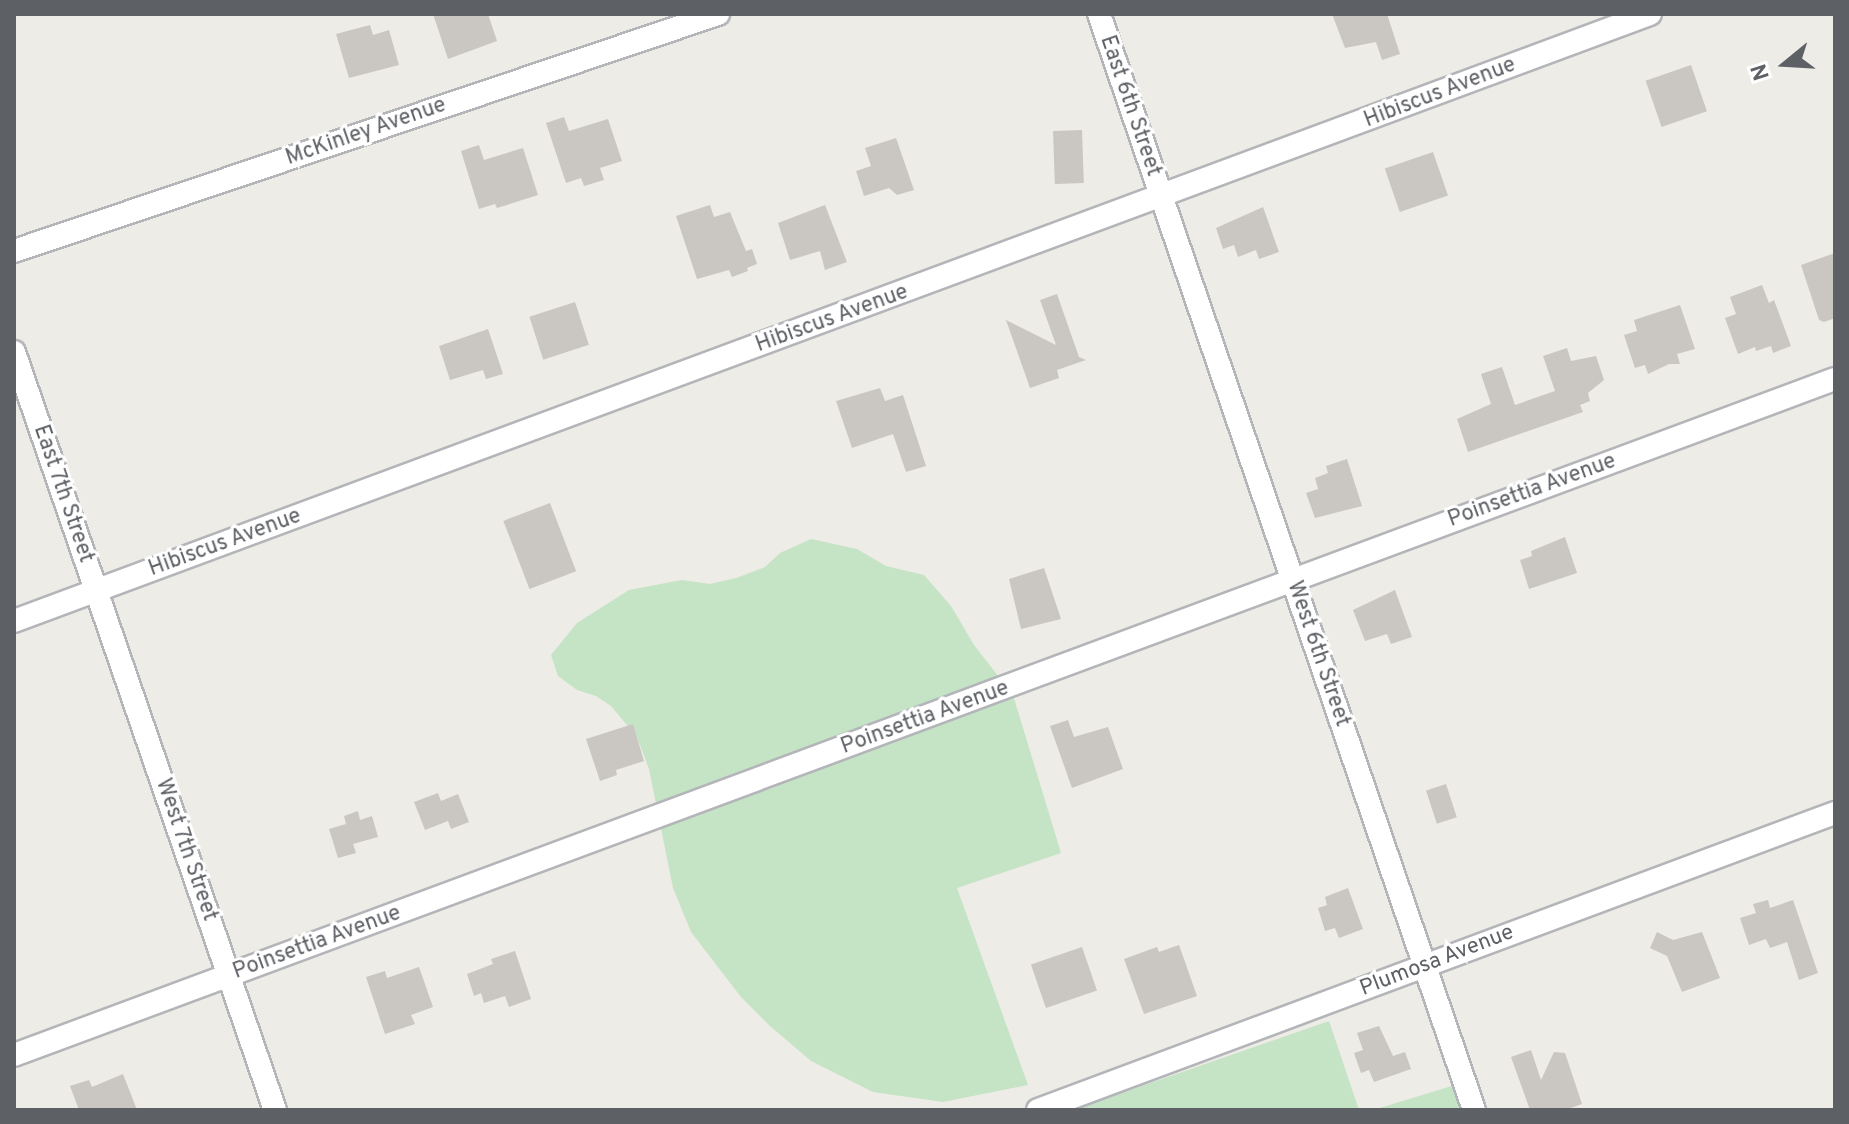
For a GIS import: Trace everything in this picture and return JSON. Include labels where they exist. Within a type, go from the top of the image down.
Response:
[{"type":"street","name":"McKinley Avenue","points":[[14,251],[718,14]]},
{"type":"street","name":"East 6th Street","points":[[1099,14],[1161,197]]},
{"type":"street","name":"Hibiscus Avenue","points":[[14,621],[1650,14]]},
{"type":"street","name":"West 6th Street","points":[[1161,197],[1474,1110]]},
{"type":"street","name":"East 7th Street","points":[[14,352],[97,590]]},
{"type":"street","name":"Poinsettia Avenue","points":[[14,1055],[1835,379]]},
{"type":"street","name":"West 7th Street","points":[[97,590],[275,1110]]},
{"type":"street","name":"Plumosa Avenue","points":[[1038,1110],[1835,813]]},
{"type":"green space","points":[[811,539],[857,549],[886,566],[924,575],[951,606],[974,645],[1013,695],[1061,853],[957,888],[1028,1085],[943,1102],[873,1092],[811,1061],[770,1026],[741,997],[691,932],[673,888],[649,769],[637,737],[611,706],[596,696],[577,690],[558,676],[551,655],[577,623],[629,590],[682,580],[710,584],[736,578],[765,567],[780,553]]},
{"type":"green space","points":[[1329,1021],[1359,1110],[1073,1110]]},
{"type":"green space","points":[[1455,1085],[1463,1110],[1373,1110]]},
{"type":"building","points":[[433,14],[488,14],[497,41],[448,59]]},
{"type":"building","points":[[1332,14],[1387,14],[1400,54],[1382,60],[1376,42],[1345,48]]},
{"type":"building","points":[[370,25],[373,35],[389,30],[399,65],[349,78],[336,34]]},
{"type":"building","points":[[1691,65],[1707,111],[1662,127],[1646,81]]},
{"type":"building","points":[[564,117],[569,131],[608,119],[622,161],[600,168],[604,180],[584,186],[581,178],[566,183],[546,123]]},
{"type":"building","points":[[1082,130],[1084,183],[1055,184],[1053,131]]},
{"type":"building","points":[[896,138],[914,190],[897,195],[889,188],[864,196],[856,171],[871,166],[865,148]]},
{"type":"building","points":[[479,145],[484,160],[523,148],[538,195],[497,208],[495,204],[479,209],[461,151]]},
{"type":"building","points":[[1433,152],[1448,195],[1400,212],[1385,169]]},
{"type":"building","points":[[710,205],[714,217],[730,212],[746,251],[752,249],[757,264],[747,268],[748,271],[732,277],[729,270],[697,279],[676,216]]},
{"type":"building","points":[[825,205],[847,262],[825,270],[820,251],[790,260],[778,223]]},
{"type":"building","points":[[1263,207],[1279,252],[1259,259],[1256,250],[1238,257],[1234,245],[1223,249],[1216,228]]},
{"type":"building","points":[[1835,253],[1835,318],[1824,322],[1819,320],[1801,265]]},
{"type":"building","points":[[1762,285],[1769,303],[1774,300],[1791,346],[1773,353],[1771,346],[1756,351],[1755,347],[1738,354],[1725,318],[1736,314],[1730,297]]},
{"type":"building","points":[[1057,294],[1079,357],[1086,360],[1057,370],[1059,378],[1030,388],[1006,320],[1056,345],[1040,300]]},
{"type":"building","points":[[575,302],[589,345],[543,360],[529,317]]},
{"type":"building","points":[[1680,305],[1695,349],[1677,354],[1680,364],[1669,364],[1648,374],[1645,365],[1635,368],[1624,335],[1637,331],[1634,320]]},
{"type":"building","points":[[488,329],[503,374],[486,379],[483,370],[450,380],[439,346]]},
{"type":"building","points":[[1567,348],[1571,361],[1596,356],[1604,380],[1588,393],[1590,401],[1580,405],[1583,412],[1468,452],[1457,419],[1491,404],[1481,374],[1502,367],[1515,405],[1555,391],[1543,356]]},
{"type":"building","points":[[880,388],[885,401],[903,395],[926,466],[906,472],[893,434],[852,448],[836,401]]},
{"type":"building","points":[[1347,459],[1362,506],[1315,518],[1306,493],[1318,489],[1315,478],[1328,473],[1326,466]]},
{"type":"building","points":[[550,503],[576,571],[529,589],[503,521]]},
{"type":"building","points":[[1565,537],[1577,573],[1529,589],[1520,560],[1532,556],[1531,551]]},
{"type":"building","points":[[1044,568],[1061,619],[1021,629],[1009,579]]},
{"type":"building","points":[[1395,590],[1412,637],[1391,644],[1387,634],[1365,641],[1353,610]]},
{"type":"building","points":[[1068,720],[1074,737],[1108,727],[1123,769],[1072,788],[1050,726]]},
{"type":"building","points":[[633,724],[644,761],[616,770],[617,775],[600,781],[586,739]]},
{"type":"building","points":[[1446,784],[1457,817],[1437,824],[1426,790]]},
{"type":"building","points":[[438,793],[441,801],[458,794],[469,822],[451,829],[448,821],[425,830],[414,802]]},
{"type":"building","points":[[358,811],[360,820],[372,816],[378,837],[353,844],[356,853],[338,858],[329,829],[346,824],[344,816]]},
{"type":"building","points":[[1348,888],[1363,929],[1339,938],[1335,928],[1325,931],[1318,908],[1327,905],[1325,897]]},
{"type":"building","points":[[1768,900],[1770,908],[1793,900],[1818,973],[1799,980],[1787,942],[1770,948],[1766,939],[1749,945],[1740,918],[1756,913],[1753,904]]},
{"type":"building","points":[[1657,932],[1673,940],[1702,932],[1720,978],[1682,992],[1667,956],[1650,948]]},
{"type":"building","points":[[1179,945],[1197,996],[1144,1014],[1124,959],[1157,947],[1159,952]]},
{"type":"building","points":[[1082,947],[1097,990],[1046,1008],[1031,965]]},
{"type":"building","points":[[515,951],[531,999],[509,1007],[505,996],[484,1003],[481,993],[474,996],[467,974],[493,964],[491,959]]},
{"type":"building","points":[[419,967],[433,1007],[411,1015],[415,1024],[385,1034],[366,977],[385,971],[387,978]]},
{"type":"building","points":[[1379,1026],[1393,1056],[1405,1052],[1411,1069],[1374,1082],[1369,1070],[1361,1073],[1354,1053],[1363,1050],[1357,1033]]},
{"type":"building","points":[[1531,1050],[1541,1080],[1554,1052],[1565,1053],[1582,1104],[1565,1110],[1530,1110],[1511,1057]]},
{"type":"building","points":[[123,1074],[137,1110],[79,1110],[70,1086],[89,1080],[92,1087]]}]
